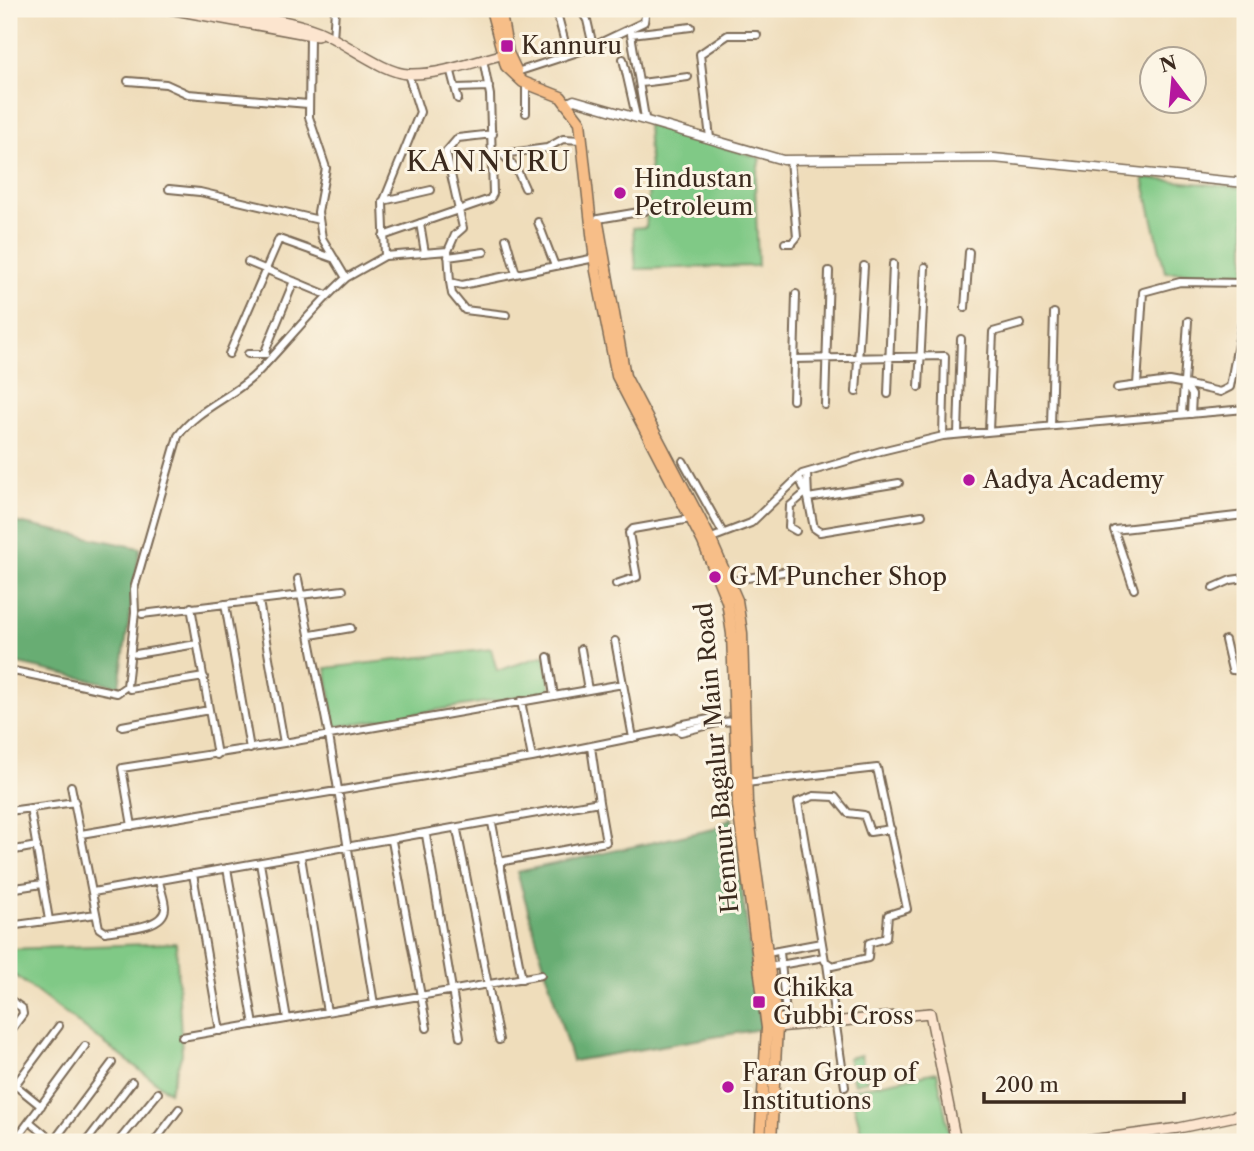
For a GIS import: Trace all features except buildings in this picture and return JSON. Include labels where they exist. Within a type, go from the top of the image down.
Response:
[{"type":"main road","points":[[169,9],[333,39]]},
{"type":"main road","points":[[208,9],[300,25],[389,69],[408,74],[450,68],[504,54]]},
{"type":"main road","points":[[491,9],[512,75],[571,101]]},
{"type":"main road","points":[[500,9],[504,54],[517,72],[571,101]]},
{"type":"main road","name":"Hennur Bagalur Main Road","points":[[571,101],[580,122],[598,219],[599,257],[625,376],[730,581],[742,633],[738,806],[777,1027]]},
{"type":"main road","name":"Hennur Bagalur Main Road","points":[[571,101],[585,122],[599,257],[617,376],[690,519],[707,540],[727,601],[738,721],[777,1027]]},
{"type":"main road","points":[[777,1027],[930,1013],[956,1142]]},
{"type":"main road","points":[[760,1142],[777,1027]]},
{"type":"main road","points":[[771,1142],[777,1027]]},
{"type":"main road","points":[[1077,1142],[1179,1128],[1245,1114]]},
{"type":"street","points":[[333,39],[335,9]]},
{"type":"street","points":[[580,9],[588,25],[593,46]]},
{"type":"street","points":[[517,72],[593,46],[644,22],[646,9]]},
{"type":"street","points":[[557,13],[568,54]]},
{"type":"street","points":[[640,117],[641,82],[631,34],[691,27]]},
{"type":"street","points":[[310,34],[309,117],[326,167],[319,220],[322,238],[346,278]]},
{"type":"street","points":[[710,138],[700,54],[728,35],[757,35]]},
{"type":"street","points":[[383,236],[459,210],[493,194],[498,155],[483,59]]},
{"type":"street","points":[[623,60],[640,117]]},
{"type":"street","points":[[450,68],[458,99]]},
{"type":"street","points":[[386,256],[383,201],[420,112],[408,74]]},
{"type":"street","points":[[641,82],[688,77]]},
{"type":"street","points":[[128,81],[166,84],[188,94],[308,104]]},
{"type":"street","points":[[526,83],[526,113]]},
{"type":"street","points":[[456,88],[489,87]]},
{"type":"street","points":[[571,101],[640,117],[790,160],[994,158],[1245,183]]},
{"type":"street","points":[[493,134],[458,138],[446,152],[463,228],[455,235],[448,254],[450,282],[452,295],[466,310],[506,314]]},
{"type":"street","points":[[498,155],[547,148],[563,139],[583,140]]},
{"type":"street","points":[[498,155],[516,168],[525,188]]},
{"type":"street","points":[[785,243],[792,243],[796,237],[790,160]]},
{"type":"street","points":[[169,189],[200,192],[319,220]]},
{"type":"street","points":[[383,201],[431,190]]},
{"type":"street","points":[[598,219],[645,211]]},
{"type":"street","points":[[538,222],[555,266]]},
{"type":"street","points":[[420,223],[425,253]]},
{"type":"street","points":[[229,354],[279,239],[335,259]]},
{"type":"street","points":[[506,239],[516,274]]},
{"type":"street","points":[[248,354],[268,355],[306,321],[327,295],[346,278],[386,256],[484,252]]},
{"type":"street","points":[[965,308],[970,252]]},
{"type":"street","points":[[450,282],[462,285],[599,257]]},
{"type":"street","points":[[248,262],[327,295]]},
{"type":"street","points":[[888,394],[893,264]]},
{"type":"street","points":[[856,392],[863,266]]},
{"type":"street","points":[[919,387],[925,267]]},
{"type":"street","points":[[825,405],[829,271]]},
{"type":"street","points":[[9,670],[117,693],[127,686],[135,612],[134,589],[178,436],[188,422],[257,374],[268,355],[293,281]]},
{"type":"street","points":[[1137,385],[1140,298],[1143,292],[1180,282],[1245,283]]},
{"type":"street","points":[[793,400],[796,293]]},
{"type":"street","points":[[1117,388],[1169,381],[1220,392],[1228,390],[1245,306]]},
{"type":"street","points":[[1051,426],[1054,313]]},
{"type":"street","points":[[1182,414],[1188,321]]},
{"type":"street","points":[[989,431],[993,331],[1021,324]]},
{"type":"street","points":[[958,435],[961,339]]},
{"type":"street","points":[[794,359],[945,356],[943,436]]},
{"type":"street","points":[[1185,384],[1192,395],[1191,414]]},
{"type":"street","points":[[707,540],[751,523],[799,477],[807,473],[943,436],[1245,409]]},
{"type":"street","points":[[682,461],[723,533]]},
{"type":"street","points":[[806,496],[807,473]]},
{"type":"street","points":[[799,477],[812,525],[820,532],[922,515]]},
{"type":"street","points":[[796,531],[789,527],[790,506],[806,496],[899,484]]},
{"type":"street","points":[[1134,589],[1114,530],[1245,515]]},
{"type":"street","points":[[616,584],[637,577],[629,533],[633,528],[690,519]]},
{"type":"street","points":[[730,581],[794,570]]},
{"type":"street","points":[[1213,588],[1231,580],[1245,578]]},
{"type":"street","points":[[298,579],[330,736],[374,1004]]},
{"type":"street","points":[[142,614],[303,597],[343,590]]},
{"type":"street","points":[[259,601],[285,744]]},
{"type":"street","points":[[225,604],[250,749]]},
{"type":"street","points":[[191,607],[217,755]]},
{"type":"street","points":[[311,635],[351,628]]},
{"type":"street","points":[[1225,640],[1232,670],[1245,671]]},
{"type":"street","points":[[615,641],[633,738]]},
{"type":"street","points":[[136,653],[197,644]]},
{"type":"street","points":[[581,649],[588,690]]},
{"type":"street","points":[[548,657],[554,696]]},
{"type":"street","points":[[130,689],[204,677]]},
{"type":"street","points":[[131,826],[122,768],[285,744],[623,684]]},
{"type":"street","points":[[521,701],[532,758]]},
{"type":"street","points":[[122,726],[209,709]]},
{"type":"street","points":[[81,834],[532,758],[675,729],[681,732],[738,721]]},
{"type":"street","points":[[499,862],[606,842],[591,747]]},
{"type":"street","points":[[746,783],[877,768],[907,909],[888,915],[886,938],[869,943],[868,958],[832,966],[825,960],[769,967]]},
{"type":"street","points":[[71,786],[99,928],[105,932],[153,923],[165,910],[159,880]]},
{"type":"street","points":[[845,1087],[798,802],[814,796],[835,797],[848,813],[864,815],[870,832],[891,829]]},
{"type":"street","points":[[9,811],[75,802]]},
{"type":"street","points":[[93,892],[457,830],[599,802]]},
{"type":"street","points":[[30,808],[49,920]]},
{"type":"street","points":[[492,823],[522,979]]},
{"type":"street","points":[[457,830],[499,1040]]},
{"type":"street","points":[[426,835],[460,1037]]},
{"type":"street","points":[[392,841],[427,1028]]},
{"type":"street","points":[[9,851],[37,846]]},
{"type":"street","points":[[300,857],[327,1012]]},
{"type":"street","points":[[260,863],[287,1019]]},
{"type":"street","points":[[227,868],[254,1025]]},
{"type":"street","points":[[194,874],[220,1031]]},
{"type":"street","points":[[9,889],[42,884]]},
{"type":"street","points":[[9,926],[96,914]]},
{"type":"street","points":[[767,953],[821,943]]},
{"type":"street","points":[[777,1027],[780,952]]},
{"type":"street","points":[[182,1037],[541,975]]},
{"type":"street","points":[[9,999],[22,1008],[23,1014],[9,1033]]},
{"type":"street","points":[[9,1093],[59,1026]]},
{"type":"street","points":[[14,1142],[85,1046]]},
{"type":"street","points":[[30,1122],[56,1141],[112,1063]]},
{"type":"street","points":[[86,1142],[132,1082]]},
{"type":"street","points":[[15,1085],[41,1106]]},
{"type":"street","points":[[118,1142],[158,1093]]},
{"type":"street","points":[[154,1142],[179,1109]]},
{"type":"green space","points":[[647,125],[760,158],[755,181],[758,266],[636,269],[633,228],[646,227],[650,170]]},
{"type":"green space","points":[[1143,178],[1245,188],[1245,274],[1165,272]]},
{"type":"green space","points":[[9,521],[140,548],[119,686],[9,662]]},
{"type":"green space","points":[[491,649],[497,671],[545,655],[551,691],[335,727],[326,668]]},
{"type":"green space","points":[[732,817],[761,1029],[572,1061],[517,872],[714,829]]},
{"type":"green space","points":[[176,943],[182,1054],[169,1092],[9,971],[9,949]]},
{"type":"green space","points":[[861,1055],[867,1081],[854,1084],[848,1058]]},
{"type":"green space","points":[[937,1072],[951,1142],[864,1142],[850,1090]]},
{"type":"place","name":"Kannuru","points":[[507,46]]},
{"type":"place","name":"Hindustan Petroleum","points":[[620,193]]},
{"type":"place","name":"Aadya Academy","points":[[969,480]]},
{"type":"place","name":"G M Puncher Shop","points":[[715,577]]},
{"type":"place","name":"Chikka Gubbi Cross","points":[[759,1002]]},
{"type":"place","name":"Faran Group of Institutions","points":[[728,1087]]},
{"type":"district","name":"KANNURU","points":[[489,161]]}]
